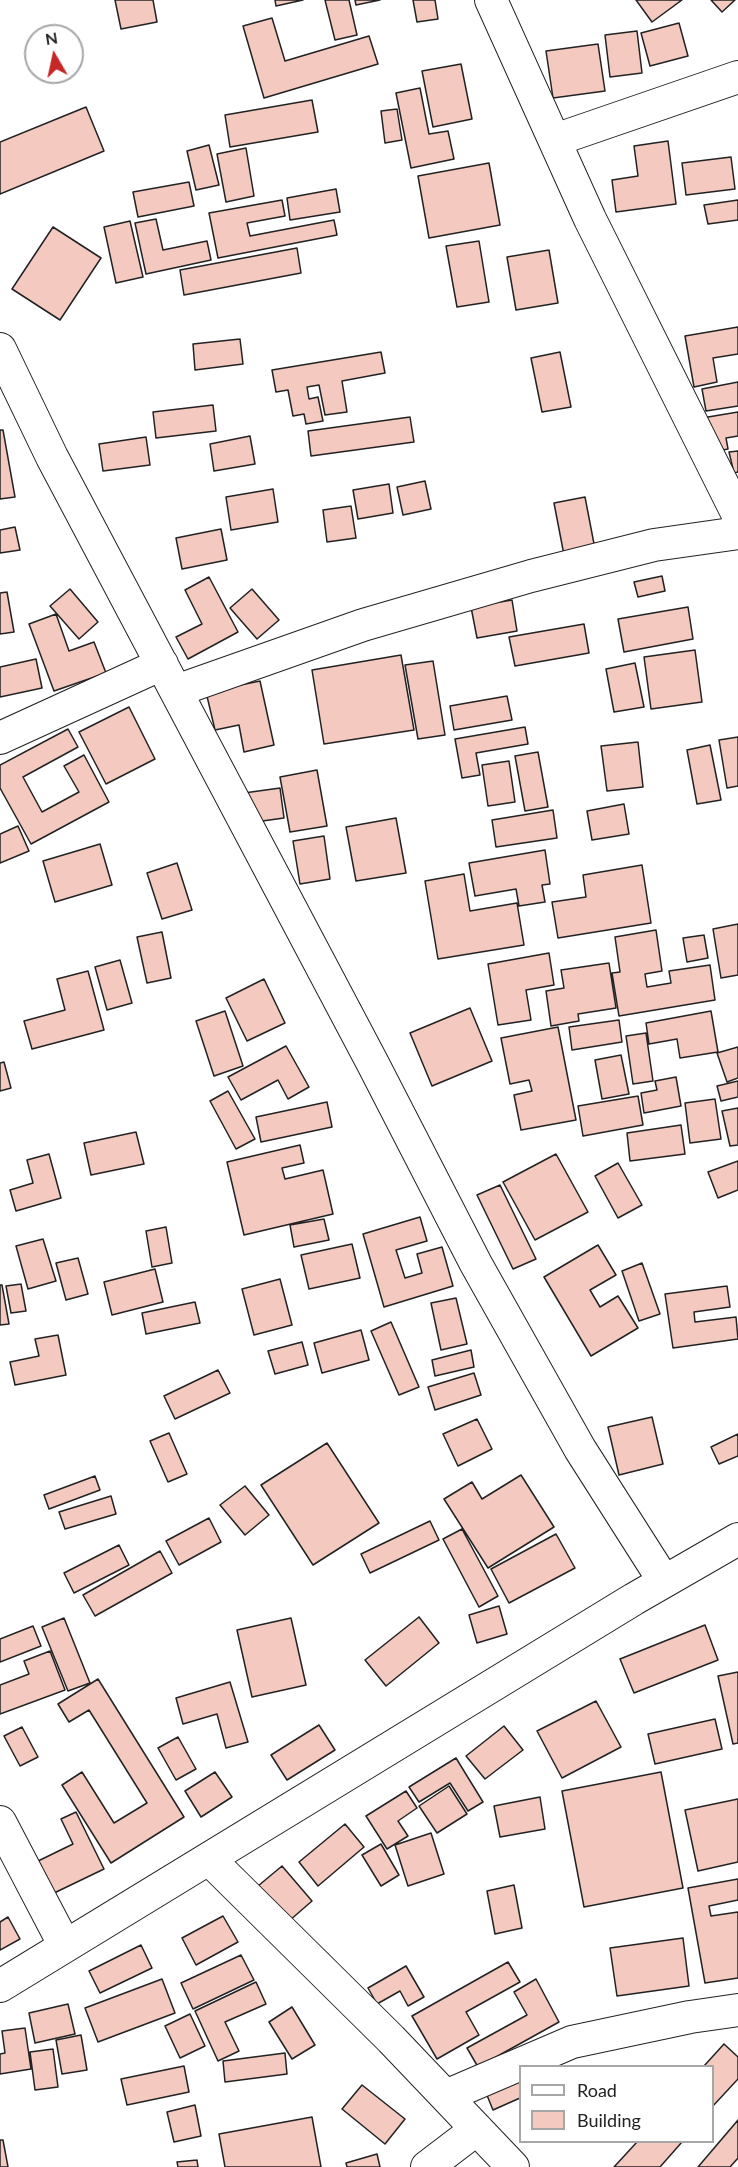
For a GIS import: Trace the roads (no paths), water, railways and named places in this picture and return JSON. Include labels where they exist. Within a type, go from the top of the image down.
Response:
[{"type":"street","points":[[491,0],[590,219],[738,515]]},
{"type":"street","points":[[555,140],[738,77]]},
{"type":"street","points":[[0,349],[12,401],[52,457],[476,1264],[580,1449],[664,1581]]},
{"type":"street","points":[[0,738],[169,677],[363,625],[531,576],[654,545],[738,533]]},
{"type":"street","points":[[0,1986],[664,1581],[738,1539]]},
{"type":"street","points":[[0,1822],[65,1946]]},
{"type":"street","points":[[209,1859],[392,2039],[513,2167]]},
{"type":"street","points":[[446,2096],[572,2042],[690,2017],[738,2010]]},
{"type":"street","points":[[427,2167],[477,2129]]}]
